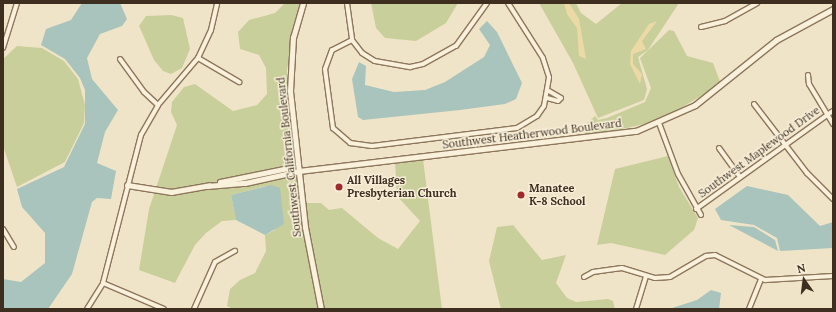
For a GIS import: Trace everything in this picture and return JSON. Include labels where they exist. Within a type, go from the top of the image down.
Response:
[{"type":"street","points":[[3,48],[17,3]]},
{"type":"street","points":[[87,309],[103,283],[126,185],[141,135],[158,105],[198,58],[211,30],[217,3]]},
{"type":"street","name":"Southwest California Boulevard","points":[[303,3],[290,60],[296,171],[310,263],[321,309]]},
{"type":"street","points":[[347,3],[352,40],[362,53],[375,61],[394,66],[424,64],[456,46],[487,3]]},
{"type":"street","points":[[352,40],[332,50],[325,69],[332,128],[340,137],[359,147],[517,128],[537,116],[547,98],[549,91],[548,69],[508,3]]},
{"type":"street","points":[[701,27],[725,21],[757,3]]},
{"type":"street","name":"Southwest Heatherwood Boulevard","points":[[126,185],[171,192],[250,181],[296,171],[613,136],[659,123],[715,91],[776,40],[833,9]]},
{"type":"street","points":[[198,58],[239,82]]},
{"type":"street","points":[[120,59],[144,92],[158,105]]},
{"type":"street","points":[[808,75],[809,84],[833,124]]},
{"type":"street","points":[[547,98],[558,101],[561,98],[549,91]]},
{"type":"street","points":[[754,104],[833,199]]},
{"type":"street","name":"Southwest Maplewood Drive","points":[[696,208],[785,143],[833,111]]},
{"type":"street","points":[[659,123],[678,174],[701,215]]},
{"type":"street","points":[[719,148],[740,177]]},
{"type":"street","name":"Southwest Heatherwood Boulevard","points":[[207,186],[249,175],[288,168],[296,171]]},
{"type":"street","points":[[249,175],[250,181]]},
{"type":"street","points":[[3,229],[14,247]]},
{"type":"street","points":[[194,309],[215,262],[235,251]]},
{"type":"street","points":[[584,277],[613,268],[646,276],[674,276],[702,258],[715,255],[761,279],[833,276]]},
{"type":"street","points":[[636,309],[646,276]]},
{"type":"street","points":[[749,309],[761,279]]},
{"type":"street","points":[[103,283],[164,309]]},
{"type":"green space","points":[[285,3],[301,3],[287,70],[297,169],[241,178],[242,181],[297,173],[309,263],[319,309],[233,309],[227,306],[230,289],[240,280],[255,273],[266,251],[265,235],[275,230],[266,186],[231,195],[236,220],[222,221],[206,233],[195,245],[175,283],[139,270],[149,209],[177,125],[171,112],[172,102],[184,87],[195,84],[233,111],[257,105],[267,94],[266,68],[259,55],[240,49],[238,32],[249,20],[275,13]]},
{"type":"green space","points":[[371,3],[458,3],[446,23],[416,41],[385,38],[376,28]]},
{"type":"green space","points":[[539,3],[576,3],[581,13],[596,24],[622,3],[679,3],[648,50],[638,57],[647,89],[644,100],[598,118],[573,63]]},
{"type":"green space","points":[[171,15],[183,18],[190,49],[182,68],[171,74],[163,71],[154,60],[139,26],[146,16]]},
{"type":"green space","points":[[669,30],[674,31],[687,56],[713,63],[721,84],[659,121],[585,137],[587,123],[595,116],[598,120],[607,118],[645,102],[651,88],[640,58]]},
{"type":"green space","points":[[17,46],[42,48],[64,61],[78,79],[85,105],[84,123],[65,162],[17,187],[3,146],[3,59]]},
{"type":"green space","points":[[668,156],[679,187],[698,218],[694,230],[665,255],[611,243],[597,245],[615,169]]},
{"type":"green space","points":[[423,159],[442,309],[323,309],[304,203],[321,203],[329,210],[342,208],[378,238],[398,249],[420,221],[397,196],[395,162]]},
{"type":"green space","points":[[513,225],[542,260],[566,255],[556,283],[567,298],[576,302],[608,299],[613,301],[615,309],[501,309],[489,261],[497,227]]},
{"type":"sand","points":[[564,3],[569,3],[579,19],[586,59],[579,56],[577,28],[567,14]]},
{"type":"sand","points":[[657,21],[642,41],[646,49],[633,54],[633,64],[642,74],[640,84],[630,64],[631,51],[649,24]]},
{"type":"water","points":[[82,3],[120,3],[127,19],[122,26],[100,34],[87,58],[92,79],[118,110],[105,132],[97,163],[116,171],[111,199],[97,198],[92,202],[72,274],[48,309],[4,309],[3,279],[21,282],[45,263],[45,233],[22,207],[17,189],[64,167],[85,124],[85,90],[80,78],[65,59],[41,45],[46,29],[71,20]]},
{"type":"water","points":[[487,21],[497,32],[522,83],[516,99],[505,104],[460,110],[363,120],[358,117],[352,79],[359,62],[366,66],[365,85],[394,92],[425,90],[445,82],[484,57],[490,45],[479,29]]},
{"type":"water","points":[[271,185],[280,188],[284,224],[265,235],[236,220],[231,195]]},
{"type":"water","points":[[747,186],[788,195],[820,226],[833,222],[833,248],[780,251],[777,238],[754,225],[721,220],[715,209]]},
{"type":"water","points":[[729,225],[754,227],[775,240],[778,251]]},
{"type":"water","points":[[711,290],[721,293],[719,309],[669,309],[697,300]]},
{"type":"place","name":"All Villages Presbyterian Church","points":[[339,187]]},
{"type":"place","name":"Manatee K-8 School","points":[[521,195]]}]
